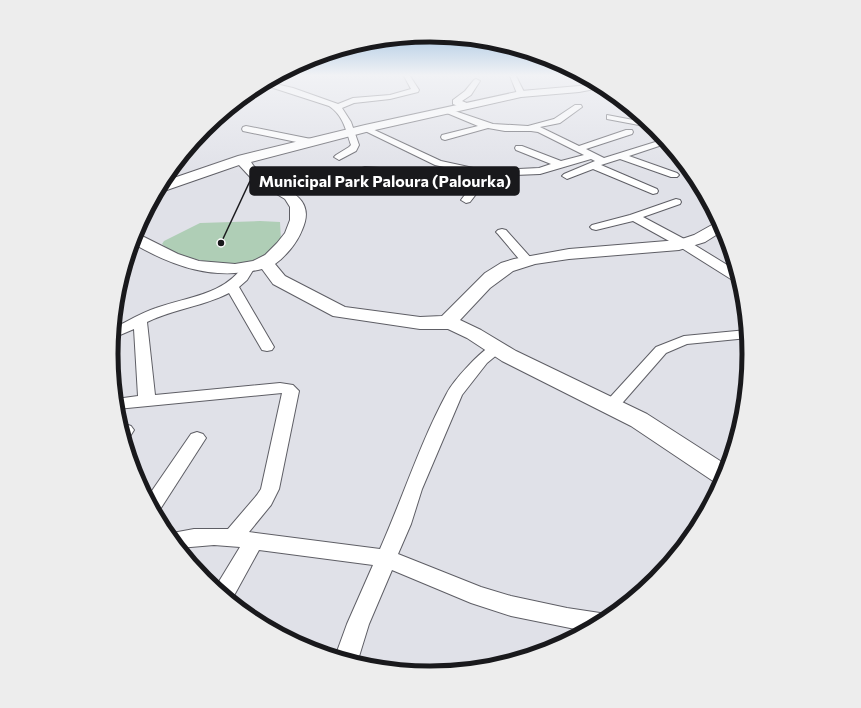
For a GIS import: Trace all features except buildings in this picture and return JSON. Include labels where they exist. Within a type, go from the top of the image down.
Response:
[{"type":"street","points":[[339,109],[351,132],[355,148],[339,157]]},
{"type":"street","points":[[169,185],[243,159],[365,128],[454,109]]},
{"type":"street","points":[[524,129],[557,121],[574,109]]},
{"type":"street","points":[[446,111],[487,126],[506,129],[536,129],[547,132],[578,149],[592,160],[653,191]]},
{"type":"street","points":[[610,117],[641,123]]},
{"type":"street","points":[[445,137],[487,126]]},
{"type":"street","points":[[246,128],[311,142]]},
{"type":"street","points":[[365,128],[438,163],[470,171],[487,173],[540,171],[560,164],[592,160],[603,161],[660,142]]},
{"type":"street","points":[[578,149],[629,132]]},
{"type":"street","points":[[519,148],[560,164]]},
{"type":"street","points":[[621,156],[674,175]]},
{"type":"street","points":[[119,331],[140,320],[162,311],[214,294],[232,286],[257,265],[273,257],[290,238],[295,230],[299,213],[295,201],[290,196],[252,173],[246,167],[243,159]]},
{"type":"street","points":[[567,176],[592,160]]},
{"type":"street","points":[[414,185],[438,163]]},
{"type":"street","points":[[365,170],[425,174]]},
{"type":"street","points":[[466,200],[487,173]]},
{"type":"street","points":[[596,227],[634,217],[676,202]]},
{"type":"street","points":[[634,217],[684,244],[732,274]]},
{"type":"street","points":[[447,322],[494,275],[506,268],[528,262],[572,255],[684,244],[704,237],[716,229]]},
{"type":"street","points":[[502,232],[528,262]]},
{"type":"street","points":[[140,240],[162,252],[193,264],[224,268],[257,265],[279,280],[340,312],[420,323],[447,322],[474,334],[497,349],[639,420],[719,472]]},
{"type":"street","points":[[232,286],[267,347]]},
{"type":"street","points":[[140,320],[147,401]]},
{"type":"street","points":[[611,405],[661,350],[684,340],[742,335]]},
{"type":"street","points":[[348,654],[413,489],[455,393],[482,360],[497,349]]},
{"type":"street","points":[[122,403],[280,388],[291,391],[270,489],[264,500],[234,536]]},
{"type":"street","points":[[155,501],[197,438]]},
{"type":"street","points":[[179,539],[193,537],[234,536],[254,541],[385,558],[479,596],[510,606],[590,621]]},
{"type":"street","points":[[227,590],[254,541]]},
{"type":"green space","points":[[260,221],[280,222],[281,240],[264,256],[248,263],[222,264],[194,259],[170,250],[162,244],[164,241],[200,223]]},
{"type":"place","name":"Municipal Park Paloura (Palourka)","points":[[221,243]]}]
